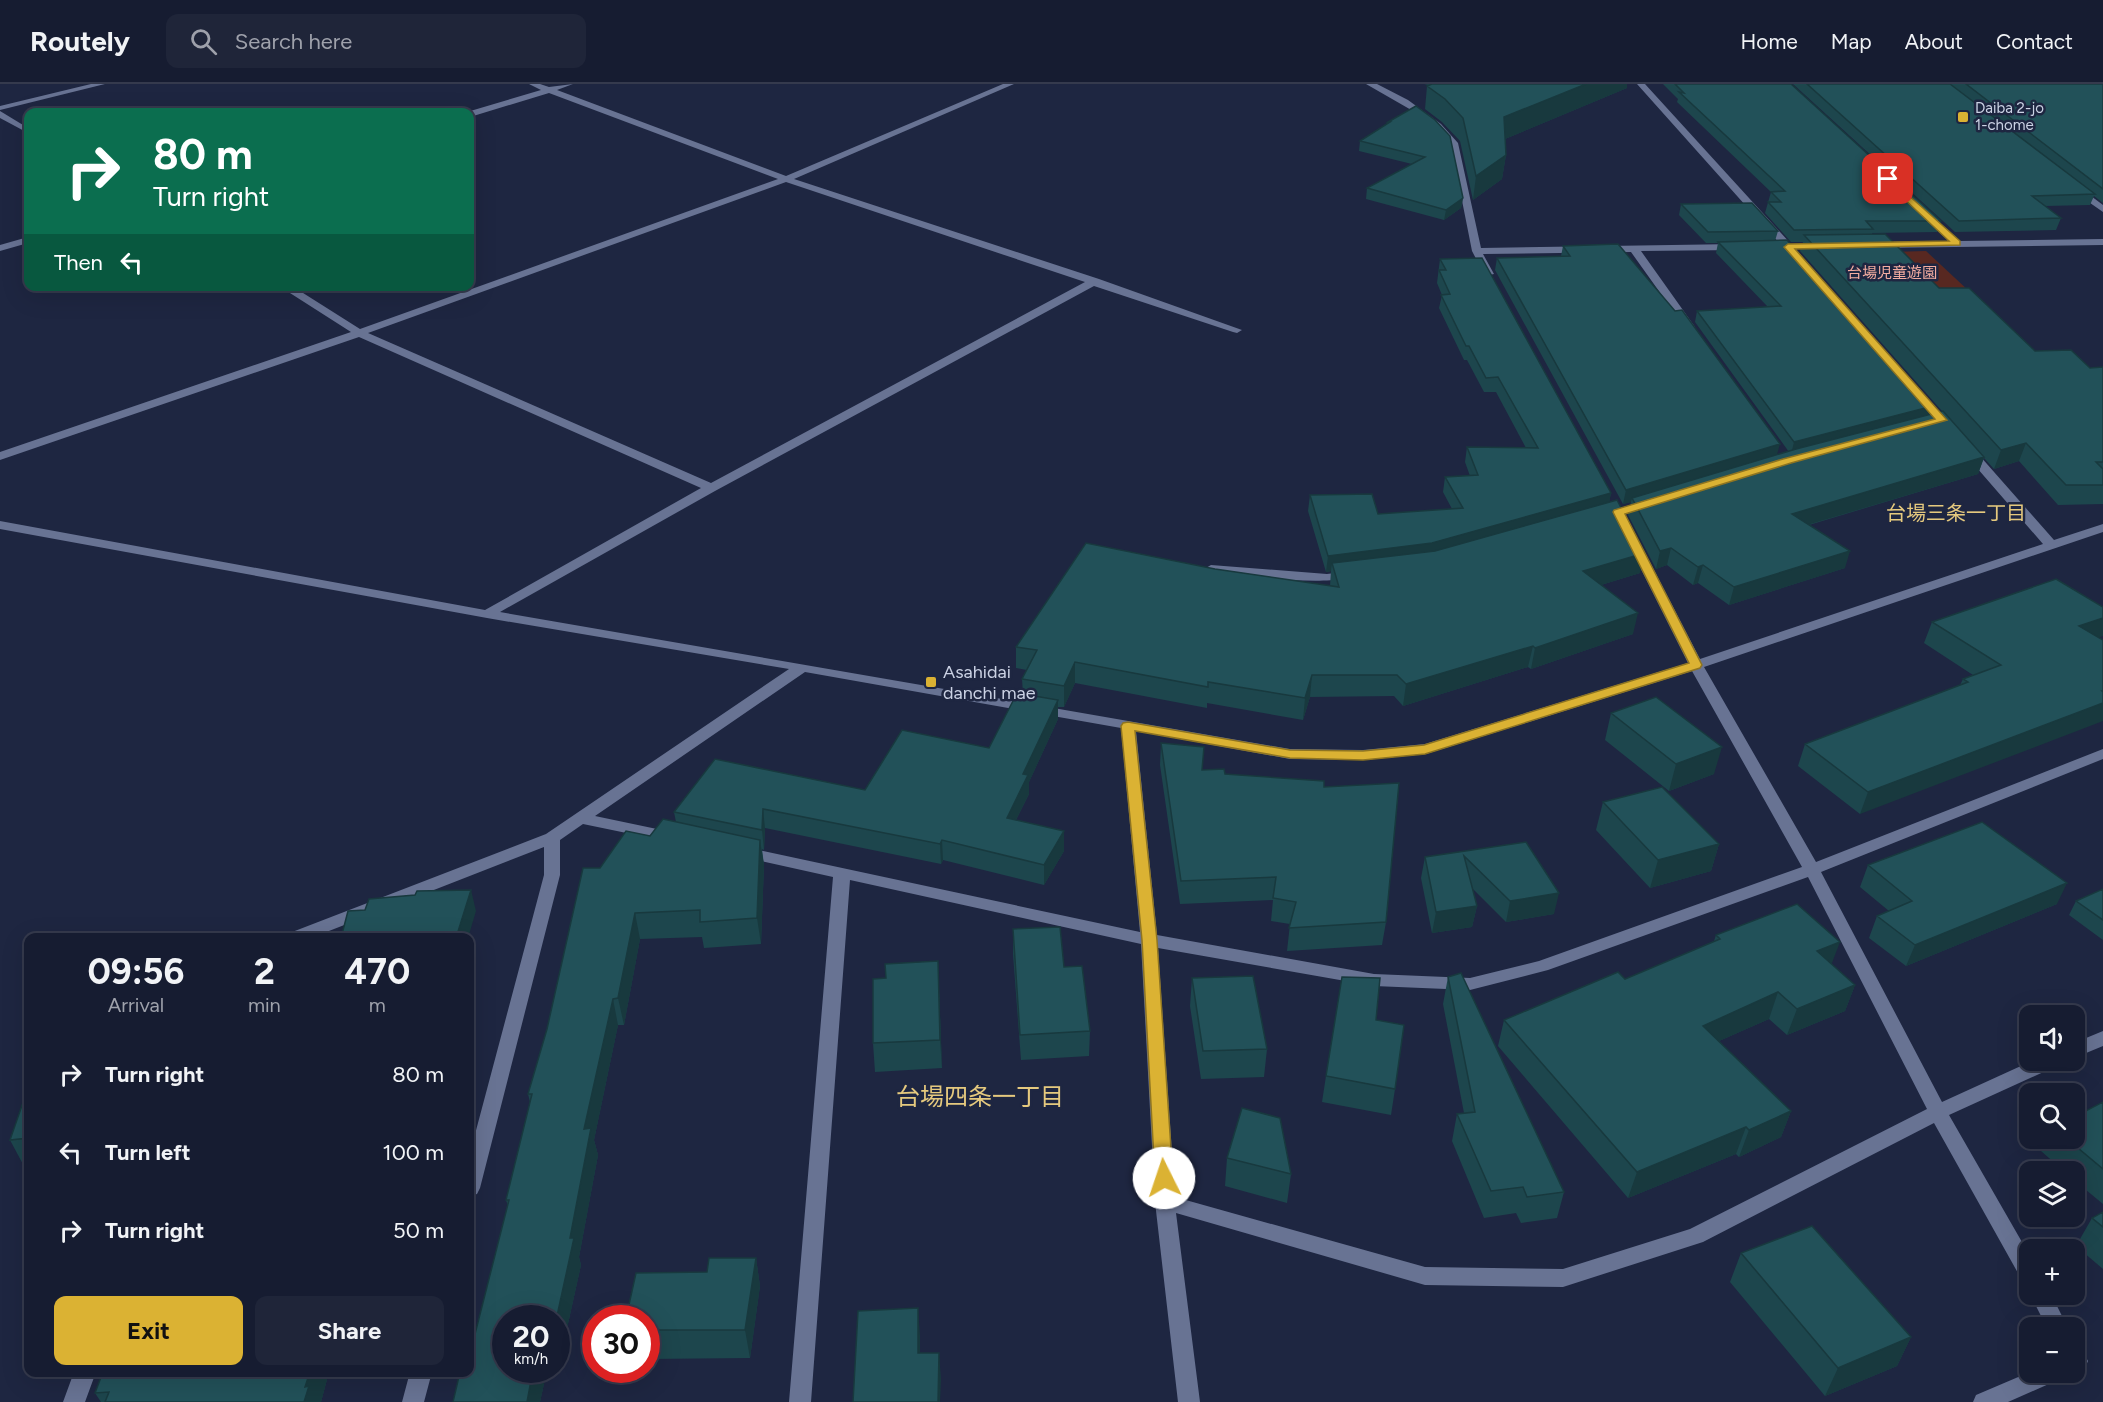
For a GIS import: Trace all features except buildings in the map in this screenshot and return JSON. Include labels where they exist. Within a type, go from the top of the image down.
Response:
[{"type":"street","points":[[0,108],[101,84]]},
{"type":"street","points":[[533,84],[786,179],[1237,330]]},
{"type":"street","points":[[474,113],[570,84]]},
{"type":"street","points":[[0,456],[359,333],[786,179],[1011,84]]},
{"type":"street","points":[[1370,84],[1409,106],[1445,132],[1455,145],[1477,251],[1494,283]]},
{"type":"street","points":[[1641,84],[1804,264]]},
{"type":"street","points":[[0,114],[24,129]]},
{"type":"street","points":[[2067,181],[2103,209]]},
{"type":"street","points":[[1914,203],[1957,243]]},
{"type":"street","points":[[0,248],[24,241]]},
{"type":"street","points":[[1867,245],[2103,242]]},
{"type":"street","points":[[1765,247],[1833,246]]},
{"type":"street","points":[[1477,251],[1753,247]]},
{"type":"street","points":[[1634,249],[1697,336]]},
{"type":"street","points":[[487,614],[711,488],[1095,281]]},
{"type":"street","points":[[292,291],[359,333],[711,488]]},
{"type":"street","points":[[1958,438],[2051,545]]},
{"type":"street","points":[[0,525],[487,614],[802,667],[1290,754],[1363,755],[1425,750],[1696,665],[2103,528]]},
{"type":"street","points":[[1629,533],[1696,665],[1812,870],[1938,1112],[2019,1256]]},
{"type":"street","points":[[1211,569],[1327,578],[1362,574]]},
{"type":"street","points":[[306,933],[552,838],[802,667]]},
{"type":"street","points":[[1128,726],[1149,940],[1166,1202],[1189,1402]]},
{"type":"street","points":[[728,849],[1149,940],[1374,980],[1470,984],[1542,966],[1812,870],[2103,754]]},
{"type":"street","points":[[579,818],[682,840]]},
{"type":"street","points":[[474,1173],[552,875],[552,838]]},
{"type":"street","points":[[800,1402],[842,873]]},
{"type":"street","points":[[2085,1046],[2103,1038]]},
{"type":"street","points":[[1166,1202],[1425,1276],[1563,1278],[1696,1236],[1938,1112],[2029,1071]]},
{"type":"street","points":[[74,1402],[83,1377]]},
{"type":"street","points":[[413,1402],[420,1377]]},
{"type":"street","points":[[1984,1402],[2027,1383]]},
{"type":"green space","name":"台場児童遊園","points":[[1926,251],[1970,292],[1854,294],[1814,254]]},
{"type":"place","name":"Daiba 2-jo 1-chome","points":[[1963,117]]},
{"type":"place","name":"Asahidai danchi mae","points":[[931,682]]},
{"type":"district","name":"台場三条一丁目","points":[[1956,513]]},
{"type":"district","name":"台場四条一丁目","points":[[980,1097]]},
{"type":"route","points":[[1164,1178],[1149,940],[1128,726],[1290,754],[1363,755],[1425,750],[1696,665],[1618,512],[1787,461],[1942,420],[1788,247],[1957,243],[1888,179]]}]
